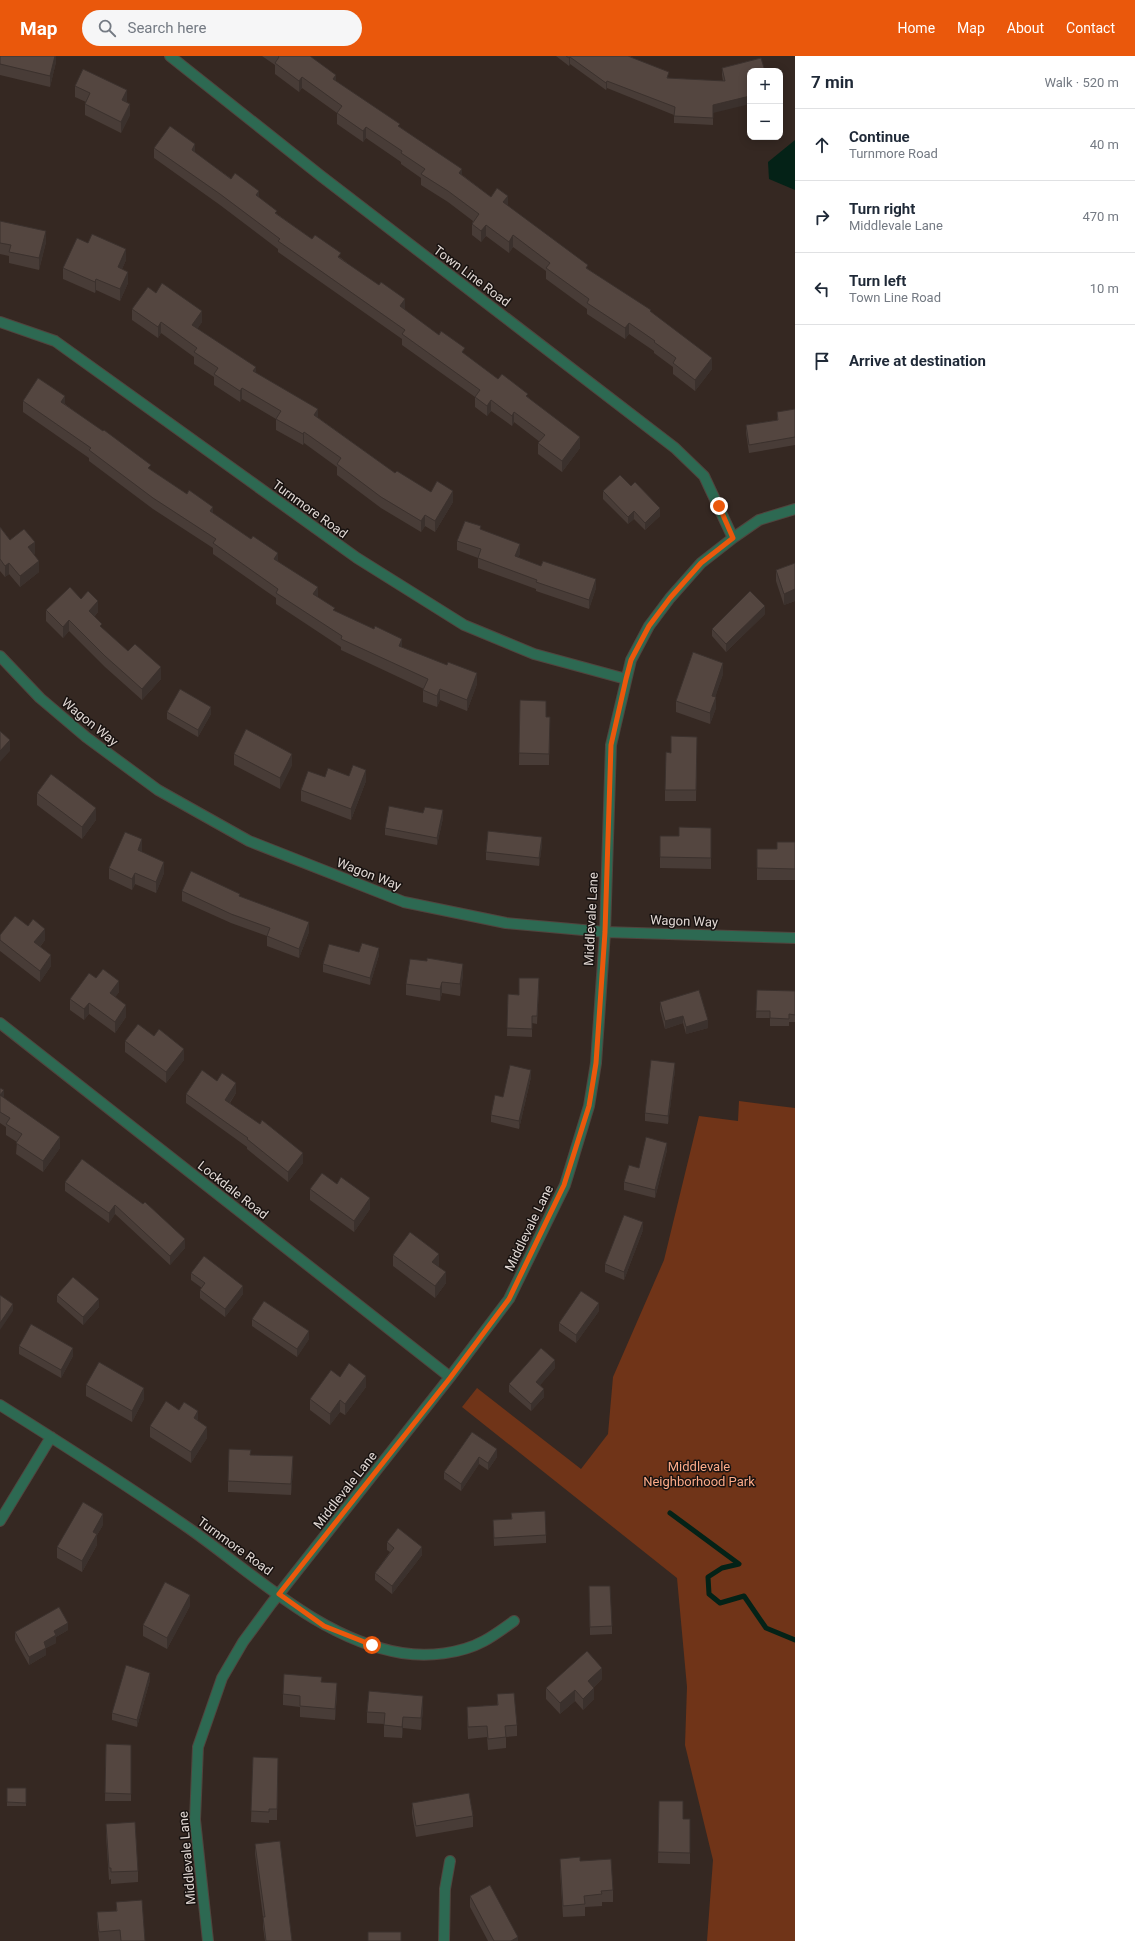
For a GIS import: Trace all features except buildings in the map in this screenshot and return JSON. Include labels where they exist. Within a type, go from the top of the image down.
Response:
[{"type":"street","name":"Town Line Road","points":[[170,56],[327,181],[675,448],[704,476],[733,538]]},
{"type":"street","name":"Turnmore Road","points":[[0,322],[55,341],[357,558],[464,625],[534,654],[626,679]]},
{"type":"street","name":"Middlevale Lane","points":[[208,1941],[194,1820],[198,1747],[222,1678],[243,1642],[279,1594],[450,1378],[509,1299],[564,1185],[589,1106],[596,1063],[605,932],[611,745],[631,660],[649,626],[670,598],[701,563],[759,520],[795,509]]},
{"type":"street","name":"Wagon Way","points":[[0,656],[40,698],[86,737],[158,790],[248,841],[404,902],[506,924],[605,932],[795,938]]},
{"type":"street","name":"Lockdale Road","points":[[0,1023],[450,1378]]},
{"type":"street","name":"Turnmore Road","points":[[0,1405],[50,1436],[189,1528],[324,1626],[372,1645],[402,1653],[448,1654],[483,1642],[514,1621]]},
{"type":"street","points":[[0,1521],[50,1436]]},
{"type":"street","points":[[444,1941],[445,1889],[450,1861]]},
{"type":"green space","name":"Middlevale Neighborhood Park","points":[[739,1101],[795,1108],[795,1941],[707,1941],[713,1860],[685,1745],[687,1687],[677,1578],[462,1407],[477,1388],[581,1469],[608,1434],[613,1377],[664,1260],[699,1116],[738,1121]]},
{"type":"shaded area","points":[[795,140],[795,190],[769,179],[768,162]]},
{"type":"waterway","points":[[670,1513],[739,1564],[722,1568],[708,1577],[709,1594],[720,1603],[744,1596],[766,1628],[795,1640]]},
{"type":"route","points":[[372,1645],[324,1626],[279,1594],[450,1378],[509,1299],[564,1185],[589,1106],[596,1063],[605,932],[611,745],[626,679],[631,660],[649,626],[670,598],[701,563],[733,538],[719,506]]}]
